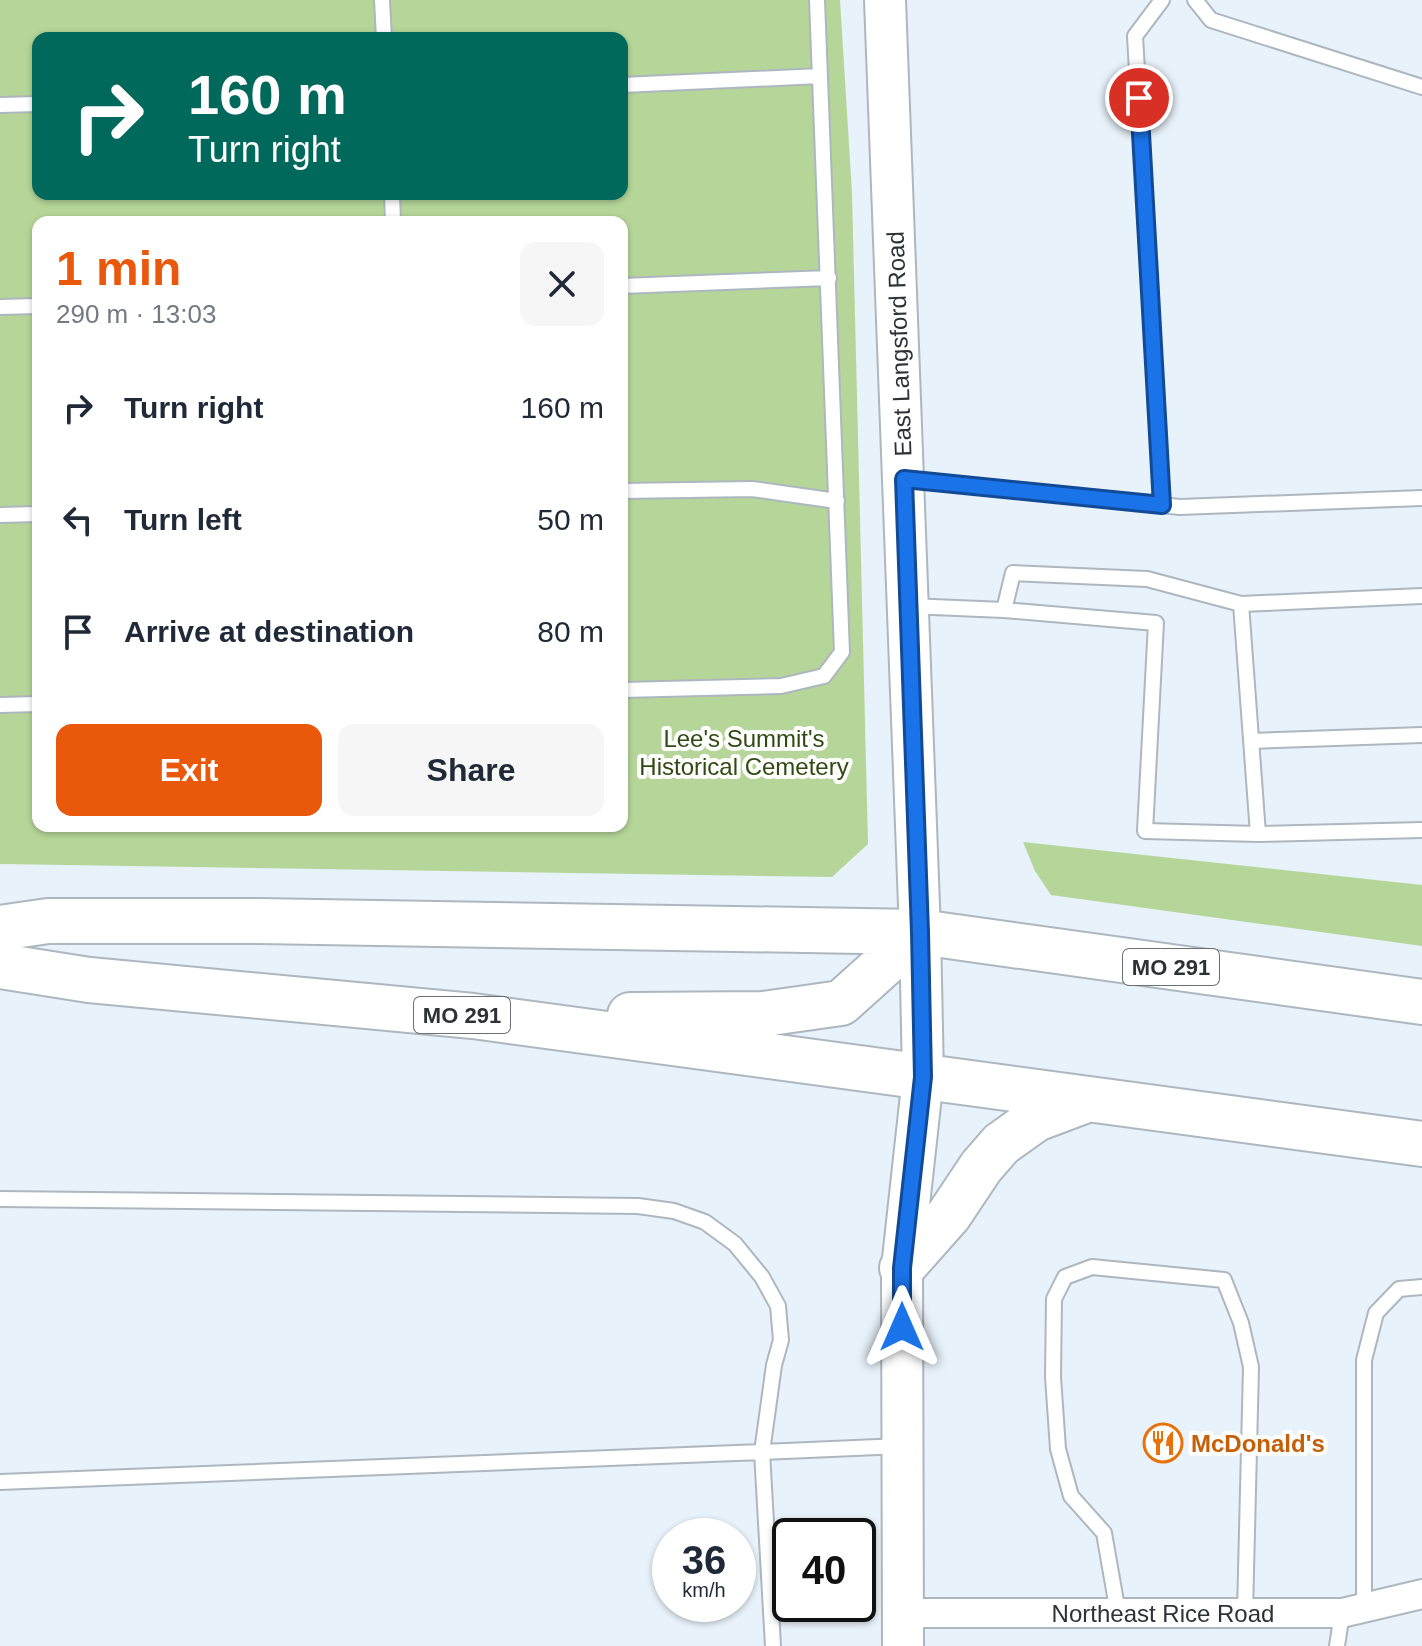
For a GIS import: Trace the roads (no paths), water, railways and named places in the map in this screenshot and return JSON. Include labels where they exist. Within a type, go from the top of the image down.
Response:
[{"type":"main road","name":"MO 291","points":[[0,928],[48,921],[259,921],[920,932],[1422,1002]]},
{"type":"main road","points":[[473,1016],[763,1014],[841,1003],[920,932]]},
{"type":"main road","name":"MO 291","points":[[0,966],[89,980],[473,1016],[1422,1144]]},
{"type":"main road","points":[[902,1268],[949,1215],[981,1167],[1001,1144],[1036,1119],[1087,1099]]},
{"type":"street","name":"East Langsford Road","points":[[885,0],[909,606],[923,1077],[902,1268],[902,1630]]},
{"type":"street","name":"Northeast Rice Road","points":[[902,1630],[1118,1613],[1353,1611],[1422,1594]]},
{"type":"lane","points":[[382,0],[384,32]]},
{"type":"lane","points":[[628,690],[781,686],[824,676],[842,652],[817,0]]},
{"type":"lane","points":[[1162,0],[1135,36],[1162,505]]},
{"type":"lane","points":[[1195,0],[1211,20],[1422,87]]},
{"type":"lane","points":[[628,85],[820,76]]},
{"type":"lane","points":[[0,105],[32,104]]},
{"type":"lane","points":[[628,286],[829,278]]},
{"type":"lane","points":[[0,307],[32,306]]},
{"type":"lane","points":[[904,479],[1162,505],[1422,498]]},
{"type":"lane","points":[[628,491],[752,489],[837,501]]},
{"type":"lane","points":[[0,515],[32,514]]},
{"type":"lane","points":[[1004,610],[1013,573],[1147,579],[1241,604],[1422,596]]},
{"type":"lane","points":[[1241,604],[1258,834]]},
{"type":"lane","points":[[909,606],[1004,610],[1156,623],[1145,831],[1258,834],[1422,830]]},
{"type":"lane","points":[[0,705],[32,704]]},
{"type":"lane","points":[[1251,741],[1422,735]]},
{"type":"lane","points":[[0,1199],[638,1206],[674,1211],[705,1222],[735,1244],[762,1277],[778,1306],[781,1340],[774,1365],[762,1452],[773,1646]]},
{"type":"lane","points":[[1118,1613],[1104,1533],[1071,1496],[1058,1449],[1053,1377],[1054,1299],[1065,1277],[1092,1267],[1224,1280],[1241,1323],[1251,1367],[1245,1613]]},
{"type":"lane","points":[[1337,1646],[1353,1611],[1364,1360],[1376,1313],[1399,1289],[1422,1287]]},
{"type":"lane","points":[[0,1482],[901,1446]]},
{"type":"place","name":"McDonald's","points":[[1163,1443]]},
{"type":"park label","name":"Lee's Summit's Historical Cemetery","points":[[744,752]]}]
